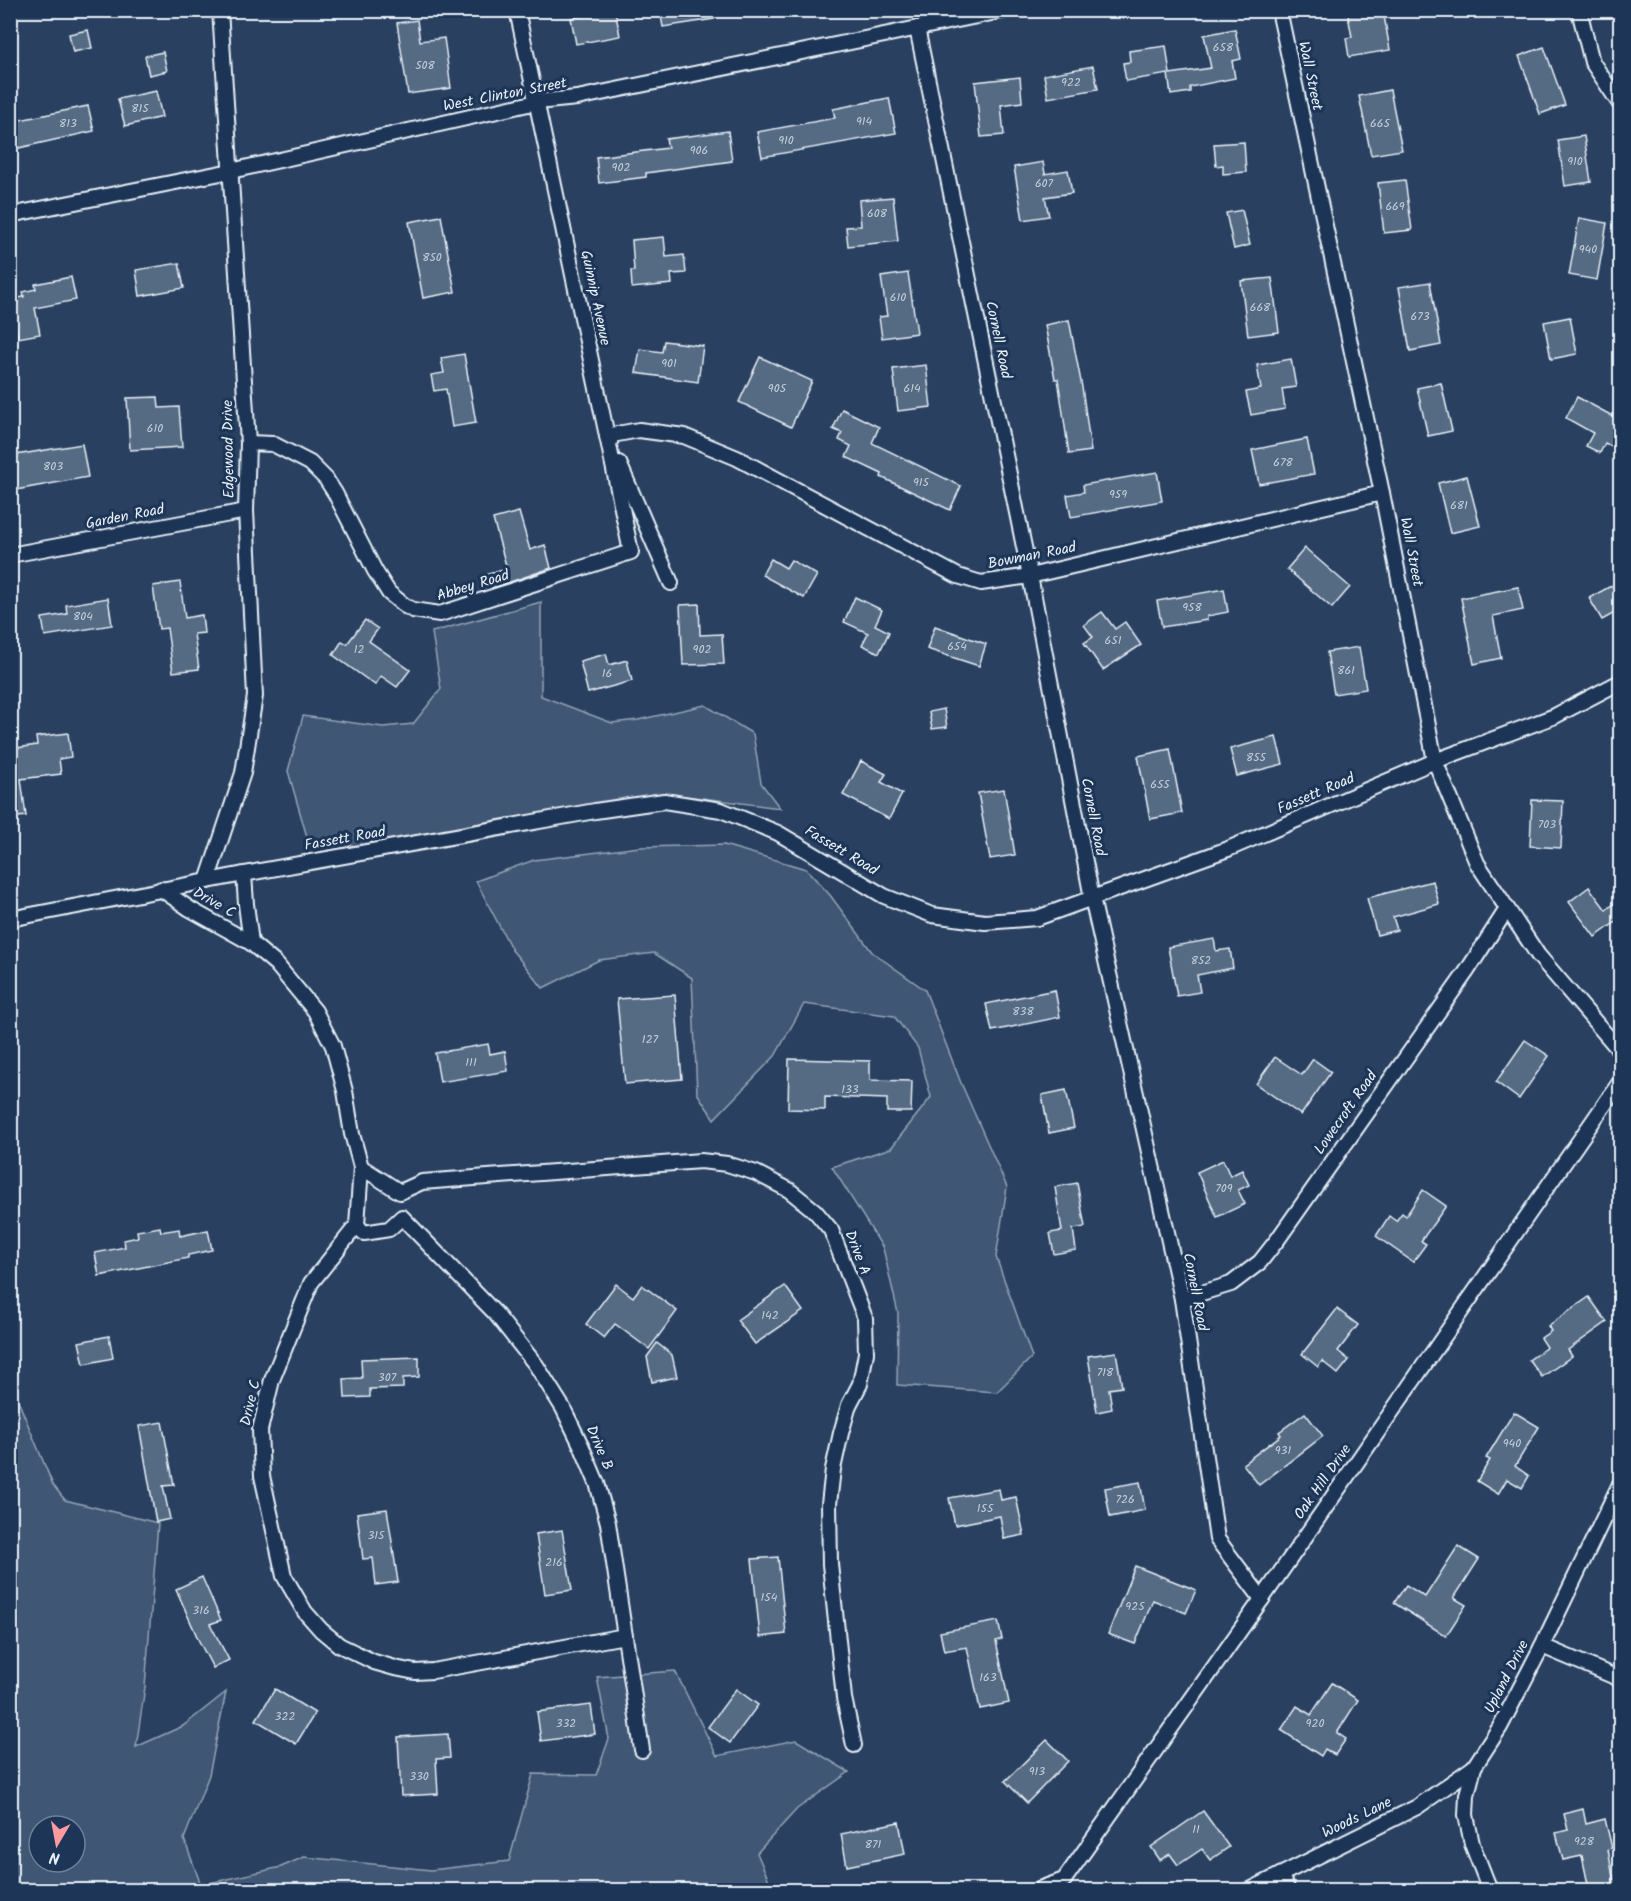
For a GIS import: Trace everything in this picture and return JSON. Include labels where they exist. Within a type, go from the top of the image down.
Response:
[{"type":"street","name":"Edgewood Drive","points":[[207,881],[243,773],[255,696],[246,511],[248,443],[220,10]]},
{"type":"street","name":"Guinnip Avenue","points":[[517,10],[607,436],[671,583]]},
{"type":"street","name":"West Clinton Street","points":[[10,215],[231,171],[537,102],[577,98],[1006,10]]},
{"type":"street","name":"Wall Street","points":[[1279,10],[1382,493],[1435,761],[1477,863],[1538,955],[1620,1051]]},
{"type":"street","points":[[1579,10],[1592,62],[1620,104]]},
{"type":"street","name":"Cornell Road","points":[[917,28],[1030,576],[1092,898],[1182,1299],[1216,1539],[1262,1599]]},
{"type":"street","name":"Bowman Road","points":[[607,436],[639,430],[684,436],[737,458],[958,576],[981,583],[1030,576],[1382,493]]},
{"type":"street","name":"Abbey Road","points":[[248,443],[273,444],[310,463],[336,493],[388,593],[413,610],[440,614],[632,552],[607,436]]},
{"type":"street","name":"Garden Road","points":[[10,555],[246,511]]},
{"type":"street","name":"Fassett Road","points":[[10,919],[244,874],[595,811],[664,801],[721,810],[778,833],[884,896],[932,915],[984,922],[1037,918],[1228,849],[1435,761],[1555,716],[1620,682]]},
{"type":"street","name":"Drive C","points":[[244,874],[251,943]]},
{"type":"street","name":"Drive C","points":[[161,889],[190,909],[251,943],[276,964],[315,1011],[333,1046],[361,1167],[357,1225],[311,1283],[272,1380],[260,1430],[262,1476],[284,1576],[305,1612],[339,1645],[374,1662],[415,1672],[432,1671],[625,1636]]},
{"type":"street","name":"Lowecroft Road","points":[[1182,1299],[1231,1284],[1260,1262],[1467,971],[1507,909]]},
{"type":"street","name":"Oak Hill Drive","points":[[1041,1890],[1064,1880],[1262,1599],[1620,1082]]},
{"type":"street","name":"Drive A","points":[[400,1192],[422,1182],[701,1161],[737,1167],[773,1181],[789,1190],[815,1211],[831,1230],[865,1318],[866,1353],[860,1384],[849,1405],[841,1433],[833,1469],[829,1504],[830,1564],[844,1698],[854,1745]]},
{"type":"street","points":[[357,1225],[364,1233],[389,1229],[402,1217],[400,1192],[361,1167]]},
{"type":"street","name":"Drive B","points":[[402,1217],[495,1313],[536,1365],[563,1408],[597,1483],[608,1523],[642,1750]]},
{"type":"street","name":"Upland Drive","points":[[1490,1890],[1472,1844],[1466,1815],[1467,1795],[1474,1767],[1500,1727],[1542,1647],[1620,1484]]},
{"type":"street","points":[[1542,1647],[1620,1679]]},
{"type":"street","name":"Woods Lane","points":[[1250,1890],[1417,1807],[1474,1767]]},
{"type":"street","points":[[1280,1875],[1288,1890]]},
{"type":"shaded area","points":[[541,602],[541,696],[612,723],[638,720],[705,705],[753,734],[761,783],[780,808],[662,793],[362,847],[307,837],[288,771],[303,716],[383,727],[413,724],[441,689],[432,632]]},
{"type":"shaded area","points":[[724,845],[806,869],[830,895],[872,952],[925,990],[961,1083],[1007,1187],[996,1257],[1032,1357],[997,1392],[897,1385],[898,1313],[883,1248],[832,1167],[891,1148],[931,1097],[918,1048],[894,1016],[804,1004],[775,1056],[714,1119],[697,1093],[692,978],[654,953],[599,960],[543,988],[512,950],[476,881],[534,860],[640,847]]},
{"type":"shaded area","points":[[10,1381],[53,1485],[65,1500],[158,1523],[145,1687],[136,1747],[183,1726],[226,1692],[209,1775],[184,1839],[201,1885],[281,1867],[304,1857],[431,1870],[509,1861],[533,1774],[596,1775],[609,1739],[597,1677],[675,1671],[717,1756],[796,1740],[849,1772],[797,1809],[757,1853],[770,1883],[816,1885],[831,1890],[11,1890]]},
{"type":"building","points":[[615,10],[620,36],[576,44],[571,18]]},
{"type":"building","points":[[660,10],[713,10],[714,19],[663,27]]},
{"type":"building","points":[[1347,10],[1383,10],[1390,50],[1349,57],[1346,38],[1352,37]]},
{"type":"building","points":[[417,20],[420,41],[444,38],[451,88],[408,94],[397,23]]},
{"type":"building","points":[[1235,29],[1241,59],[1232,61],[1235,78],[1190,87],[1190,92],[1171,95],[1168,74],[1126,81],[1123,63],[1130,62],[1129,51],[1166,46],[1170,74],[1211,68],[1204,35]]},
{"type":"building","points":[[88,30],[92,48],[73,52],[69,34]]},
{"type":"building","points":[[1544,47],[1565,105],[1540,114],[1519,56]]},
{"type":"building","points":[[163,52],[167,71],[149,75],[145,56]]},
{"type":"building","points":[[1093,66],[1098,89],[1048,98],[1044,75]]},
{"type":"building","points":[[1020,77],[1022,102],[1001,105],[1004,135],[981,137],[975,82]]},
{"type":"building","points":[[1390,90],[1402,150],[1371,155],[1359,96]]},
{"type":"building","points":[[156,91],[162,117],[125,126],[118,99]]},
{"type":"building","points":[[889,98],[896,133],[762,157],[757,132],[835,118],[833,109]]},
{"type":"building","points":[[88,106],[94,131],[10,150],[10,122]]},
{"type":"building","points":[[728,131],[732,161],[646,173],[646,177],[599,183],[596,157],[668,148],[666,139]]},
{"type":"building","points":[[1584,136],[1591,182],[1565,186],[1558,140]]},
{"type":"building","points":[[1244,142],[1246,172],[1223,174],[1223,165],[1216,166],[1214,144]]},
{"type":"building","points":[[1043,162],[1045,174],[1068,170],[1072,193],[1045,197],[1049,216],[1023,220],[1014,167]]},
{"type":"building","points":[[1405,180],[1412,230],[1384,233],[1378,183]]},
{"type":"building","points":[[893,197],[898,241],[848,246],[846,227],[861,226],[859,200]]},
{"type":"building","points":[[1242,210],[1250,245],[1234,249],[1226,213]]},
{"type":"building","points":[[441,216],[455,292],[423,298],[409,222]]},
{"type":"building","points":[[1579,218],[1607,223],[1597,280],[1569,275]]},
{"type":"building","points":[[664,237],[666,257],[684,255],[686,273],[671,274],[672,284],[632,288],[631,271],[634,271],[632,240]]},
{"type":"building","points":[[179,263],[184,288],[140,296],[136,270]]},
{"type":"building","points":[[908,273],[917,333],[882,338],[879,317],[887,316],[881,277]]},
{"type":"building","points":[[71,277],[76,300],[35,308],[40,334],[18,338],[11,299],[24,297],[23,292],[36,289],[35,284]]},
{"type":"building","points":[[1272,278],[1279,332],[1248,336],[1241,281]]},
{"type":"building","points":[[1430,282],[1441,345],[1410,351],[1399,287]]},
{"type":"building","points":[[1570,317],[1577,354],[1551,359],[1544,322]]},
{"type":"building","points":[[1069,320],[1091,451],[1069,454],[1058,379],[1055,379],[1045,325]]},
{"type":"building","points":[[664,341],[703,346],[698,382],[636,373],[640,349],[662,352]]},
{"type":"building","points":[[464,354],[476,423],[452,427],[446,389],[434,391],[431,375],[444,373],[441,358]]},
{"type":"building","points":[[760,357],[812,381],[791,427],[739,402]]},
{"type":"building","points":[[1291,359],[1296,387],[1282,389],[1285,409],[1251,415],[1246,392],[1261,389],[1257,365]]},
{"type":"building","points":[[926,365],[931,407],[898,411],[893,369]]},
{"type":"building","points":[[1441,383],[1452,431],[1428,436],[1417,388]]},
{"type":"building","points":[[158,397],[159,408],[179,407],[182,447],[130,450],[127,398]]},
{"type":"building","points":[[1577,397],[1620,420],[1620,441],[1616,449],[1605,443],[1600,453],[1586,446],[1593,433],[1566,418]]},
{"type":"building","points":[[842,409],[879,427],[872,443],[961,486],[950,510],[881,477],[882,474],[846,457],[851,446],[839,440],[842,433],[833,429]]},
{"type":"building","points":[[1307,439],[1314,474],[1259,484],[1252,450]]},
{"type":"building","points":[[82,444],[88,477],[10,491],[10,456]]},
{"type":"building","points":[[1157,472],[1162,501],[1071,517],[1067,495],[1084,492],[1083,485]]},
{"type":"building","points":[[1467,476],[1480,526],[1450,533],[1438,483]]},
{"type":"building","points":[[519,512],[530,550],[545,545],[551,568],[492,588],[488,574],[507,569],[493,519]]},
{"type":"building","points":[[1305,548],[1350,587],[1332,608],[1287,569]]},
{"type":"building","points":[[771,559],[786,568],[791,560],[817,575],[804,598],[762,575]]},
{"type":"building","points":[[1620,581],[1620,610],[1602,620],[1589,598]]},
{"type":"building","points":[[180,582],[185,618],[202,615],[204,633],[194,634],[199,669],[173,672],[167,628],[159,629],[153,586]]},
{"type":"building","points":[[1518,587],[1523,610],[1493,616],[1501,658],[1474,664],[1461,598]]},
{"type":"building","points":[[1224,589],[1228,612],[1207,616],[1207,620],[1162,627],[1157,601]]},
{"type":"building","points":[[855,597],[882,610],[875,625],[889,632],[879,653],[862,645],[868,633],[844,622]]},
{"type":"building","points":[[108,598],[112,625],[45,636],[42,618],[67,614],[66,605]]},
{"type":"building","points":[[699,604],[700,635],[722,634],[724,664],[683,665],[680,605]]},
{"type":"building","points":[[1102,612],[1115,629],[1125,622],[1141,645],[1103,670],[1084,643],[1093,637],[1084,625]]},
{"type":"building","points":[[365,620],[378,629],[369,641],[410,670],[397,687],[381,676],[375,685],[333,655],[342,641],[347,644]]},
{"type":"building","points":[[935,626],[986,644],[979,666],[927,649]]},
{"type":"building","points":[[1359,647],[1366,689],[1334,694],[1327,652]]},
{"type":"building","points":[[606,654],[609,665],[627,660],[632,681],[588,693],[580,661]]},
{"type":"building","points":[[944,709],[947,727],[932,729],[929,712]]},
{"type":"building","points":[[68,733],[71,757],[59,759],[61,774],[21,779],[26,816],[10,818],[10,749],[37,745],[36,737]]},
{"type":"building","points":[[1276,737],[1283,764],[1237,776],[1230,749]]},
{"type":"building","points":[[1170,749],[1182,813],[1150,819],[1138,756]]},
{"type":"building","points":[[861,761],[886,774],[881,782],[902,794],[889,819],[843,795]]},
{"type":"building","points":[[1004,789],[1015,855],[990,859],[978,793]]},
{"type":"building","points":[[1532,800],[1563,801],[1561,848],[1530,846]]},
{"type":"building","points":[[1433,881],[1439,904],[1393,917],[1397,930],[1377,935],[1367,898]]},
{"type":"building","points":[[1589,887],[1606,910],[1615,903],[1620,910],[1620,919],[1595,937],[1569,902]]},
{"type":"building","points":[[1214,939],[1216,951],[1230,949],[1233,968],[1197,975],[1200,992],[1177,996],[1168,947]]},
{"type":"building","points":[[1055,990],[1060,1017],[992,1031],[986,1004]]},
{"type":"building","points":[[675,995],[682,1079],[625,1084],[617,999]]},
{"type":"building","points":[[1525,1040],[1549,1056],[1519,1099],[1496,1082]]},
{"type":"building","points":[[488,1044],[490,1054],[505,1051],[508,1071],[440,1082],[435,1053]]},
{"type":"building","points":[[1275,1057],[1302,1075],[1313,1059],[1331,1072],[1301,1115],[1256,1084]]},
{"type":"building","points":[[789,1059],[870,1061],[870,1080],[912,1081],[911,1112],[887,1112],[887,1099],[825,1097],[825,1110],[788,1109]]},
{"type":"building","points":[[1066,1090],[1074,1128],[1049,1133],[1042,1095]]},
{"type":"building","points":[[1223,1160],[1230,1176],[1242,1170],[1249,1185],[1238,1190],[1245,1204],[1217,1217],[1197,1172]]},
{"type":"building","points":[[1077,1183],[1085,1227],[1073,1229],[1076,1250],[1054,1254],[1050,1233],[1062,1231],[1055,1187]]},
{"type":"building","points":[[1423,1190],[1446,1206],[1421,1241],[1426,1244],[1413,1262],[1376,1236],[1389,1216],[1396,1221],[1402,1213],[1406,1216]]},
{"type":"building","points":[[160,1227],[161,1232],[179,1229],[180,1236],[208,1230],[212,1250],[188,1255],[188,1258],[99,1276],[95,1253],[125,1247],[124,1240],[138,1237],[137,1231]]},
{"type":"building","points":[[616,1284],[633,1297],[642,1285],[677,1311],[649,1349],[615,1324],[604,1338],[586,1324]]},
{"type":"building","points":[[785,1286],[803,1311],[755,1344],[737,1320]]},
{"type":"building","points":[[1589,1297],[1607,1322],[1568,1350],[1572,1356],[1542,1377],[1529,1360],[1547,1347],[1541,1338],[1551,1331],[1548,1326]]},
{"type":"building","points":[[1337,1309],[1358,1325],[1338,1351],[1349,1360],[1338,1374],[1322,1361],[1318,1367],[1302,1354]]},
{"type":"building","points":[[109,1336],[113,1358],[84,1364],[79,1342]]},
{"type":"building","points":[[657,1343],[672,1355],[677,1377],[652,1382],[647,1357]]},
{"type":"building","points":[[1116,1352],[1122,1387],[1109,1389],[1112,1409],[1097,1412],[1088,1356]]},
{"type":"building","points":[[419,1357],[419,1377],[403,1378],[403,1388],[370,1389],[370,1397],[345,1398],[344,1379],[362,1378],[361,1359]]},
{"type":"building","points":[[1514,1412],[1539,1427],[1515,1466],[1529,1476],[1522,1488],[1507,1479],[1498,1494],[1477,1481],[1490,1460],[1486,1458]]},
{"type":"building","points":[[1305,1413],[1323,1436],[1259,1485],[1243,1464],[1281,1435],[1279,1432]]},
{"type":"building","points":[[162,1422],[174,1485],[163,1486],[170,1519],[156,1522],[139,1426]]},
{"type":"building","points":[[1140,1482],[1145,1510],[1110,1517],[1105,1488]]},
{"type":"building","points":[[999,1489],[1001,1500],[1016,1497],[1024,1535],[1004,1539],[1000,1516],[955,1525],[949,1498]]},
{"type":"building","points":[[387,1509],[398,1582],[376,1585],[373,1558],[363,1559],[357,1513]]},
{"type":"building","points":[[562,1530],[572,1590],[545,1594],[536,1534]]},
{"type":"building","points":[[1458,1546],[1479,1559],[1454,1598],[1466,1605],[1446,1636],[1394,1603],[1406,1585],[1425,1597]]},
{"type":"building","points":[[778,1557],[786,1634],[760,1637],[752,1559]]},
{"type":"building","points":[[1135,1566],[1196,1590],[1186,1613],[1153,1600],[1135,1644],[1108,1634]]},
{"type":"building","points":[[202,1577],[221,1620],[210,1624],[229,1660],[213,1668],[176,1589]]},
{"type":"building","points":[[998,1621],[1002,1639],[996,1641],[1009,1703],[980,1709],[967,1647],[944,1651],[940,1632]]},
{"type":"building","points":[[1332,1683],[1358,1700],[1337,1733],[1346,1739],[1335,1755],[1325,1749],[1321,1756],[1281,1730],[1297,1706],[1311,1715]]},
{"type":"building","points":[[275,1689],[315,1713],[296,1744],[256,1720]]},
{"type":"building","points":[[736,1689],[758,1705],[730,1743],[708,1727]]},
{"type":"building","points":[[591,1705],[595,1734],[541,1741],[537,1712]]},
{"type":"building","points":[[448,1734],[450,1758],[436,1759],[438,1794],[401,1796],[398,1737]]},
{"type":"building","points":[[1047,1740],[1068,1761],[1027,1803],[1005,1781]]},
{"type":"building","points":[[1583,1809],[1586,1824],[1605,1819],[1612,1848],[1608,1849],[1614,1883],[1589,1889],[1582,1856],[1563,1860],[1556,1833],[1568,1830],[1564,1814]]},
{"type":"building","points":[[1203,1811],[1229,1847],[1210,1860],[1202,1849],[1178,1865],[1170,1854],[1160,1860],[1151,1847]]},
{"type":"building","points":[[899,1822],[905,1854],[847,1866],[841,1834]]}]
